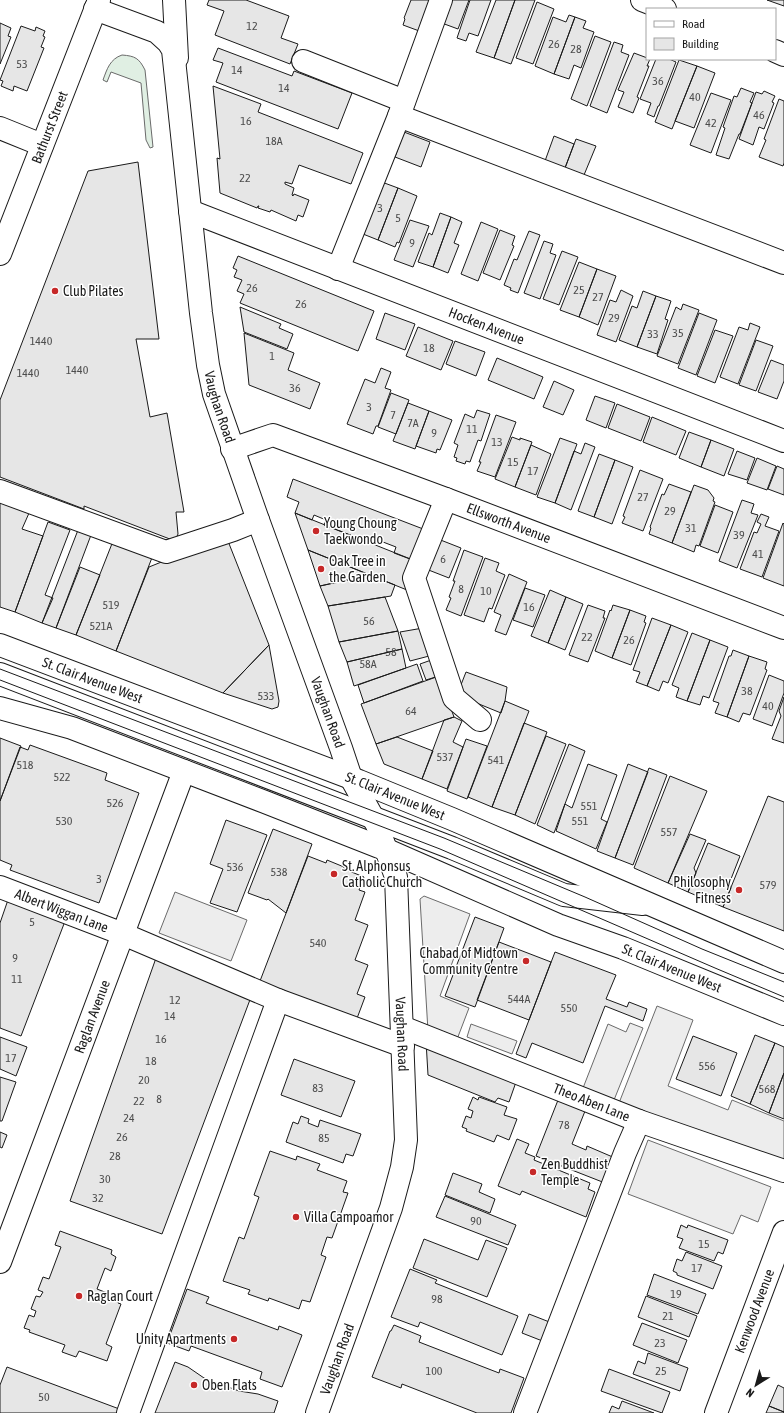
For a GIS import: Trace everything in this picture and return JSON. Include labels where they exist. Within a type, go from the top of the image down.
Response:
[{"type":"street","name":"Vaughan Road","points":[[174,0],[177,43],[176,77]]},
{"type":"street","points":[[338,269],[401,108],[441,0]]},
{"type":"street","points":[[642,0],[662,8]]},
{"type":"street","name":"Vaughan Road","points":[[97,4],[157,32],[168,42],[173,50],[208,365],[214,394],[232,449],[351,778],[377,825],[396,877],[406,1140],[402,1167],[391,1208],[317,1413]]},
{"type":"street","name":"Bathurst Street","points":[[0,254],[97,4]]},
{"type":"street","points":[[303,61],[401,108],[784,263]]},
{"type":"street","points":[[0,128],[42,145]]},
{"type":"street","name":"Hocken Avenue","points":[[190,211],[784,441]]},
{"type":"street","name":"Ellsworth Avenue","points":[[232,449],[273,435],[446,499],[784,628]]},
{"type":"street","points":[[0,491],[166,552],[233,530],[258,520]]},
{"type":"street","points":[[446,499],[414,578],[454,698],[480,720]]},
{"type":"street","name":"St. Clair Avenue West","points":[[0,645],[351,778],[452,819],[784,962]]},
{"type":"street","points":[[0,674],[452,848],[564,895],[649,905]]},
{"type":"street","name":"St. Clair Avenue West","points":[[0,708],[72,728],[387,850],[558,925],[623,948],[784,1014]]},
{"type":"street","name":"Raglan Avenue","points":[[0,1262],[184,771]]},
{"type":"street","name":"Albert Wiggan Lane","points":[[0,887],[123,934],[278,1000]]},
{"type":"street","points":[[128,1413],[278,1000]]},
{"type":"street","name":"Theo Aben Lane","points":[[278,1000],[402,1036],[784,1172]]},
{"type":"street","points":[[525,1413],[625,1153],[639,1121]]},
{"type":"street","name":"Kenwood Avenue","points":[[716,1413],[784,1232]]},
{"type":"green space","points":[[122,55],[136,58],[145,70],[153,147],[150,148],[146,140],[141,83],[111,72],[107,82],[103,80],[112,62]]},
{"type":"shaded area","points":[[175,892],[247,920],[231,961],[159,933]]},
{"type":"shaded area","points":[[424,896],[470,914],[440,996],[469,1008],[456,1042],[428,1031],[420,899]]},
{"type":"shaded area","points":[[657,1006],[693,1020],[668,1086],[728,1110],[732,1100],[784,1121],[784,1158],[781,1166],[619,1103]]},
{"type":"shaded area","points":[[630,1023],[643,1028],[614,1100],[583,1088],[608,1024],[626,1032]]},
{"type":"shaded area","points":[[471,1024],[517,1041],[512,1054],[467,1037]]},
{"type":"shaded area","points":[[648,1140],[771,1187],[758,1222],[741,1215],[733,1234],[628,1194]]},
{"type":"building","points":[[209,0],[246,0],[289,16],[281,38],[298,44],[290,64],[215,35],[224,11],[207,5]]},
{"type":"building","points":[[411,0],[436,0],[422,32],[403,25]]},
{"type":"building","points":[[448,0],[469,0],[458,29],[439,22]]},
{"type":"building","points":[[470,0],[491,0],[478,36],[469,33],[466,41],[457,38]]},
{"type":"building","points":[[496,0],[515,0],[494,58],[476,52]]},
{"type":"building","points":[[515,0],[535,0],[511,64],[494,58]]},
{"type":"building","points":[[767,0],[784,0],[784,6]]},
{"type":"building","points":[[537,2],[554,9],[533,64],[516,58]]},
{"type":"building","points":[[569,15],[575,17],[554,74],[535,66],[553,17],[566,22]]},
{"type":"building","points":[[575,17],[586,21],[583,28],[594,32],[581,68],[574,65],[569,79],[554,74]]},
{"type":"building","points":[[0,23],[11,28],[8,36],[11,37],[0,64]]},
{"type":"building","points":[[21,26],[35,31],[36,27],[45,31],[43,36],[45,37],[41,47],[44,48],[27,91],[14,86],[13,91],[1,86],[3,81],[0,80]]},
{"type":"building","points":[[595,36],[611,42],[587,106],[571,99]]},
{"type":"building","points":[[614,42],[623,45],[621,52],[629,55],[607,113],[590,106]]},
{"type":"building","points":[[218,48],[292,76],[294,71],[352,93],[338,129],[216,82],[223,63],[213,60]]},
{"type":"building","points":[[634,53],[646,58],[646,60],[650,60],[647,66],[649,66],[637,97],[639,98],[633,113],[618,107],[624,92],[618,90]]},
{"type":"building","points":[[656,60],[671,60],[676,62],[654,117],[647,114],[651,103],[640,99]]},
{"type":"building","points":[[679,60],[697,66],[672,129],[655,122]]},
{"type":"building","points":[[697,66],[715,73],[694,128],[675,121]]},
{"type":"building","points":[[213,86],[261,104],[258,112],[363,153],[351,184],[299,165],[292,184],[285,182],[285,184],[294,188],[293,196],[294,194],[309,200],[303,217],[298,215],[296,221],[271,210],[270,212],[258,208],[259,206],[257,208],[220,193],[217,158],[220,159]]},
{"type":"building","points":[[741,88],[754,93],[750,102],[752,103],[729,159],[716,155],[725,128],[723,127],[734,96],[737,97]]},
{"type":"building","points":[[764,91],[775,96],[772,102],[774,103],[764,129],[759,127],[753,145],[739,139],[756,92],[762,94]]},
{"type":"building","points":[[711,93],[731,100],[711,153],[690,145]]},
{"type":"building","points":[[779,99],[784,101],[783,166],[759,157]]},
{"type":"building","points":[[404,132],[430,142],[421,167],[395,157]]},
{"type":"building","points":[[554,136],[574,144],[565,168],[545,161]]},
{"type":"building","points":[[576,139],[596,146],[584,175],[565,168]]},
{"type":"building","points":[[138,162],[159,339],[136,339],[150,417],[167,413],[184,512],[176,512],[178,534],[175,541],[84,506],[84,509],[0,477],[0,400],[88,171]]},
{"type":"building","points":[[379,181],[398,188],[378,240],[363,234]]},
{"type":"building","points":[[398,188],[417,196],[399,243],[397,242],[395,247],[378,240]]},
{"type":"building","points":[[440,213],[451,217],[433,267],[418,262],[429,233],[432,235]]},
{"type":"building","points":[[451,217],[462,222],[454,243],[459,245],[448,273],[433,267]]},
{"type":"building","points":[[410,220],[429,226],[413,267],[394,260]]},
{"type":"building","points":[[481,222],[498,229],[478,281],[461,274]]},
{"type":"building","points":[[500,230],[515,236],[512,245],[514,246],[500,280],[483,273]]},
{"type":"building","points":[[529,231],[540,235],[518,293],[510,290],[511,288],[504,285],[514,259],[517,260]]},
{"type":"building","points":[[544,241],[553,244],[550,253],[556,255],[540,299],[524,293]]},
{"type":"building","points":[[562,251],[578,257],[559,305],[543,299]]},
{"type":"building","points":[[238,256],[374,311],[358,351],[240,303],[244,294],[237,291],[242,280],[234,277],[237,270],[233,268]]},
{"type":"building","points":[[579,262],[597,269],[579,317],[560,310]]},
{"type":"building","points":[[597,269],[616,276],[598,325],[579,317]]},
{"type":"building","points":[[621,290],[633,296],[616,342],[597,335],[610,300],[616,302]]},
{"type":"building","points":[[643,291],[656,296],[637,347],[619,340],[632,306],[637,308]]},
{"type":"building","points":[[656,296],[671,301],[665,319],[668,320],[657,354],[637,347]]},
{"type":"building","points":[[683,304],[699,310],[678,364],[657,356],[676,307],[681,310]]},
{"type":"building","points":[[240,307],[281,324],[279,328],[293,334],[287,349],[244,332]]},
{"type":"building","points":[[385,313],[415,324],[405,350],[376,339]]},
{"type":"building","points":[[699,313],[717,320],[696,375],[678,368]]},
{"type":"building","points":[[750,323],[760,327],[738,384],[720,377],[739,327],[748,330]]},
{"type":"building","points":[[418,327],[453,341],[441,370],[406,356]]},
{"type":"building","points":[[715,330],[733,336],[715,383],[697,376]]},
{"type":"building","points":[[244,333],[294,353],[288,370],[320,383],[310,409],[249,385]]},
{"type":"building","points":[[756,340],[773,346],[756,391],[739,385]]},
{"type":"building","points":[[455,341],[485,352],[476,376],[446,364]]},
{"type":"building","points":[[497,358],[543,377],[534,399],[488,380]]},
{"type":"building","points":[[771,360],[784,365],[784,381],[777,399],[758,392]]},
{"type":"building","points":[[381,368],[391,372],[385,388],[391,390],[378,426],[376,426],[373,434],[347,424],[365,379],[375,383]]},
{"type":"building","points":[[554,381],[574,390],[563,415],[543,407]]},
{"type":"building","points":[[391,393],[409,400],[396,434],[378,427]]},
{"type":"building","points":[[595,396],[615,403],[606,428],[586,420]]},
{"type":"building","points":[[408,403],[429,411],[415,449],[393,441]]},
{"type":"building","points":[[617,404],[650,417],[641,441],[608,428]]},
{"type":"building","points":[[477,410],[490,414],[481,441],[478,440],[470,462],[466,461],[465,464],[456,461],[457,458],[454,457],[458,445],[454,443],[465,414],[474,418]]},
{"type":"building","points":[[429,411],[452,420],[440,450],[437,449],[436,453],[416,446]]},
{"type":"building","points":[[496,415],[516,422],[495,477],[477,471]]},
{"type":"building","points":[[652,417],[686,431],[676,455],[643,442]]},
{"type":"building","points":[[689,432],[711,440],[701,467],[679,458]]},
{"type":"building","points":[[512,437],[532,442],[515,487],[495,479]]},
{"type":"building","points":[[560,438],[577,444],[555,503],[537,497]]},
{"type":"building","points":[[711,440],[734,449],[724,476],[701,467]]},
{"type":"building","points":[[585,443],[595,447],[571,510],[555,503],[574,451],[581,454]]},
{"type":"building","points":[[531,445],[551,454],[536,495],[515,487]]},
{"type":"building","points":[[737,451],[755,458],[747,480],[728,474]]},
{"type":"building","points":[[599,454],[615,460],[594,517],[578,511]]},
{"type":"building","points":[[757,458],[776,466],[767,490],[747,483]]},
{"type":"building","points":[[615,460],[633,467],[612,524],[594,517]]},
{"type":"building","points":[[777,466],[784,469],[784,495],[768,489]]},
{"type":"building","points":[[640,470],[663,479],[643,531],[622,523],[625,517],[623,516]]},
{"type":"building","points":[[293,479],[431,532],[418,562],[394,553],[396,547],[370,537],[368,542],[324,525],[326,520],[314,515],[312,520],[295,513],[299,502],[287,497]]},
{"type":"building","points":[[669,484],[691,492],[672,543],[649,534],[650,527],[662,494],[664,495]]},
{"type":"building","points":[[694,485],[708,490],[714,498],[713,501],[715,502],[699,546],[696,545],[694,552],[672,543]]},
{"type":"building","points":[[0,491],[33,504],[22,529],[43,536],[15,612],[0,607]]},
{"type":"building","points":[[742,500],[754,504],[751,513],[758,515],[737,568],[719,561]]},
{"type":"building","points":[[715,505],[733,512],[718,553],[700,546]]},
{"type":"building","points":[[295,513],[418,562],[407,590],[308,550]]},
{"type":"building","points":[[761,514],[769,517],[765,526],[779,531],[762,577],[740,569],[754,532],[757,533],[761,524],[757,522]]},
{"type":"building","points":[[48,522],[70,530],[45,595],[53,598],[42,623],[15,612]]},
{"type":"building","points":[[783,523],[784,524],[784,586],[763,578]]},
{"type":"building","points":[[78,530],[91,535],[56,628],[42,623]]},
{"type":"building","points":[[115,536],[153,555],[116,651],[76,635]]},
{"type":"building","points":[[226,536],[269,645],[223,693],[116,651],[149,567]]},
{"type":"building","points":[[438,539],[461,548],[449,578],[426,569]]},
{"type":"building","points":[[308,550],[370,575],[320,586]]},
{"type":"building","points":[[464,550],[483,557],[461,616],[446,610],[451,598],[449,597],[455,581],[453,581]]},
{"type":"building","points":[[485,558],[499,563],[496,571],[505,575],[492,609],[489,608],[484,622],[464,615]]},
{"type":"building","points":[[80,567],[100,575],[76,635],[56,628]]},
{"type":"building","points":[[509,574],[527,582],[506,635],[495,631],[501,615],[494,612]]},
{"type":"building","points":[[370,575],[395,585],[391,596],[328,606],[320,586]]},
{"type":"building","points":[[525,588],[545,595],[533,627],[513,620]]},
{"type":"building","points":[[550,590],[566,597],[548,643],[531,636]]},
{"type":"building","points":[[385,597],[398,631],[339,642],[328,606]]},
{"type":"building","points":[[566,597],[583,604],[565,650],[548,643]]},
{"type":"building","points":[[588,605],[605,611],[603,618],[605,618],[588,662],[569,655]]},
{"type":"building","points":[[613,605],[630,610],[612,658],[595,651]]},
{"type":"building","points":[[630,610],[646,616],[644,622],[646,623],[631,665],[612,658]]},
{"type":"building","points":[[652,618],[671,625],[647,686],[636,682],[640,672],[633,670]]},
{"type":"building","points":[[671,625],[688,632],[668,683],[663,681],[659,691],[647,686]]},
{"type":"building","points":[[423,628],[433,655],[410,661],[400,632]]},
{"type":"building","points":[[398,631],[402,649],[347,662],[339,642]]},
{"type":"building","points":[[692,633],[710,640],[687,701],[676,697],[679,688],[672,685]]},
{"type":"building","points":[[710,640],[728,647],[709,698],[703,696],[700,705],[687,701]]},
{"type":"building","points":[[269,645],[279,701],[278,707],[272,709],[223,693]]},
{"type":"building","points":[[402,649],[406,668],[354,686],[347,662]]},
{"type":"building","points":[[733,650],[749,656],[727,717],[715,713],[719,703],[713,701],[729,656],[731,656]]},
{"type":"building","points":[[749,656],[767,662],[765,669],[767,670],[750,715],[743,713],[739,722],[727,717]]},
{"type":"building","points":[[437,658],[442,675],[426,680],[420,664]]},
{"type":"building","points":[[417,664],[423,681],[364,703],[358,685]]},
{"type":"building","points":[[466,672],[507,687],[501,713],[457,695]]},
{"type":"building","points":[[769,675],[784,681],[784,693],[772,726],[753,719]]},
{"type":"building","points":[[439,676],[454,717],[376,744],[361,704]]},
{"type":"building","points":[[784,697],[784,743],[772,739],[781,716],[779,711]]},
{"type":"building","points":[[505,701],[529,711],[492,807],[468,797]]},
{"type":"building","points":[[454,717],[462,721],[453,742],[463,747],[447,789],[422,779],[444,720]]},
{"type":"building","points":[[524,723],[547,732],[515,815],[492,807]]},
{"type":"building","points":[[546,736],[566,744],[535,824],[515,815]]},
{"type":"building","points":[[397,737],[433,751],[422,779],[384,764],[376,744]]},
{"type":"building","points":[[0,738],[21,746],[0,801]]},
{"type":"building","points":[[466,739],[487,746],[467,799],[447,791]]},
{"type":"building","points":[[569,744],[585,751],[554,833],[537,825]]},
{"type":"building","points":[[30,745],[107,773],[105,780],[139,793],[99,903],[10,870],[12,865],[0,860],[0,801],[20,747],[28,750]]},
{"type":"building","points":[[588,764],[617,775],[601,819],[607,822],[596,849],[556,831],[565,804],[572,808]]},
{"type":"building","points":[[628,764],[648,772],[615,858],[597,851]]},
{"type":"building","points":[[649,768],[667,775],[633,865],[615,858]]},
{"type":"building","points":[[670,776],[707,791],[668,883],[634,868]]},
{"type":"building","points":[[768,796],[784,802],[784,931],[723,907]]},
{"type":"building","points":[[226,820],[267,835],[237,912],[210,903],[223,869],[210,864]]},
{"type":"building","points":[[273,829],[312,844],[286,913],[268,899],[267,900],[248,893]]},
{"type":"building","points":[[690,834],[706,840],[694,868],[696,873],[688,892],[668,883]]},
{"type":"building","points":[[708,843],[740,856],[729,884],[731,888],[723,907],[688,892]]},
{"type":"building","points":[[308,856],[326,863],[327,860],[364,877],[359,890],[365,892],[355,920],[368,925],[355,960],[368,965],[357,994],[365,997],[356,1021],[260,981]]},
{"type":"building","points":[[10,894],[67,916],[21,1036],[0,1028],[0,923]]},
{"type":"building","points":[[475,917],[504,928],[475,1007],[445,996]]},
{"type":"building","points":[[499,942],[551,962],[529,1020],[477,1000]]},
{"type":"building","points":[[555,952],[616,975],[606,999],[627,1007],[629,1002],[647,1009],[643,1021],[605,1006],[583,1063],[532,1043],[526,1058],[516,1054]]},
{"type":"building","points":[[156,958],[251,997],[162,1234],[70,1201]]},
{"type":"building","points":[[755,1035],[775,1043],[750,1104],[731,1096]]},
{"type":"building","points":[[693,1036],[737,1053],[721,1096],[676,1079]]},
{"type":"building","points":[[0,1037],[27,1047],[16,1076],[0,1069]]},
{"type":"building","points":[[426,1041],[516,1082],[509,1102],[498,1098],[495,1102],[428,1075]]},
{"type":"building","points":[[775,1043],[784,1047],[784,1073],[769,1113],[750,1104]]},
{"type":"building","points":[[294,1059],[355,1081],[341,1117],[281,1095]]},
{"type":"building","points":[[784,1073],[784,1119],[769,1113]]},
{"type":"building","points":[[0,1077],[16,1082],[2,1121],[0,1121]]},
{"type":"building","points":[[560,1095],[587,1106],[572,1144],[586,1150],[587,1146],[615,1158],[605,1183],[536,1156]]},
{"type":"building","points":[[473,1097],[478,1100],[479,1097],[507,1107],[504,1115],[517,1119],[509,1140],[497,1135],[494,1142],[466,1131],[467,1129],[462,1127],[466,1116],[471,1118],[473,1111],[468,1109]]},
{"type":"building","points":[[301,1116],[309,1119],[308,1123],[318,1127],[320,1120],[361,1134],[353,1156],[346,1154],[343,1163],[286,1142],[293,1122],[298,1124]]},
{"type":"building","points":[[0,1132],[7,1135],[2,1148],[0,1147]]},
{"type":"building","name":"Zen Buddhist Temple","points":[[517,1139],[529,1144],[525,1153],[535,1157],[534,1160],[590,1183],[588,1189],[595,1192],[586,1217],[522,1191],[520,1195],[498,1186]]},
{"type":"building","name":"Villa Campoamor","points":[[270,1151],[296,1160],[297,1156],[320,1164],[317,1170],[347,1181],[343,1192],[348,1193],[332,1238],[327,1237],[321,1255],[326,1257],[310,1302],[302,1300],[299,1309],[269,1298],[268,1301],[248,1294],[250,1290],[223,1281],[239,1237],[244,1239],[259,1197],[254,1195]]},
{"type":"building","points":[[453,1173],[482,1184],[479,1192],[495,1199],[490,1213],[445,1195]]},
{"type":"building","points":[[445,1196],[516,1225],[508,1245],[436,1217]]},
{"type":"building","points":[[681,1225],[687,1228],[688,1225],[728,1240],[723,1254],[718,1252],[714,1261],[679,1248],[683,1239],[677,1237]]},
{"type":"building","name":"Raglan Court","points":[[60,1231],[112,1250],[111,1254],[116,1257],[111,1271],[105,1268],[97,1289],[120,1298],[118,1303],[121,1304],[106,1344],[112,1347],[107,1361],[79,1351],[76,1357],[62,1352],[65,1345],[29,1332],[30,1330],[24,1328],[29,1315],[34,1317],[36,1311],[31,1309],[36,1296],[40,1297],[43,1292],[38,1290],[43,1277],[49,1279],[61,1247],[55,1245]]},
{"type":"building","points":[[424,1239],[478,1260],[486,1240],[507,1248],[487,1297],[413,1268]]},
{"type":"building","points":[[686,1252],[722,1266],[713,1289],[677,1275],[677,1273],[673,1271],[677,1259],[682,1261]]},
{"type":"building","points":[[410,1269],[437,1280],[435,1283],[518,1316],[502,1355],[420,1322],[418,1327],[391,1317]]},
{"type":"building","points":[[654,1274],[706,1294],[698,1314],[647,1295]]},
{"type":"building","name":"Unity Apartments","points":[[187,1289],[209,1297],[206,1303],[278,1330],[279,1326],[302,1335],[282,1387],[260,1379],[262,1372],[191,1346],[189,1351],[167,1343]]},
{"type":"building","points":[[646,1296],[697,1316],[689,1337],[638,1317]]},
{"type":"building","points":[[529,1314],[552,1323],[545,1342],[522,1333]]},
{"type":"building","points":[[642,1323],[687,1340],[678,1363],[633,1345]]},
{"type":"building","points":[[394,1325],[421,1336],[419,1342],[499,1373],[500,1369],[524,1378],[511,1413],[477,1413],[402,1384],[401,1388],[372,1377],[390,1331]]},
{"type":"building","points":[[648,1353],[688,1368],[680,1391],[633,1374],[638,1361],[645,1364]]},
{"type":"building","name":"Oben Flats","points":[[175,1362],[188,1367],[204,1378],[239,1391],[258,1394],[278,1401],[274,1413],[155,1413]]},
{"type":"building","points":[[7,1367],[122,1410],[121,1413],[0,1413],[0,1385]]},
{"type":"building","points":[[609,1369],[670,1392],[662,1413],[601,1391]]},
{"type":"building","points":[[778,1385],[784,1388],[784,1412],[769,1406]]},
{"type":"building","points":[[622,1401],[654,1413],[609,1413],[612,1406],[619,1409]]},
{"type":"building","points":[[769,1406],[784,1412],[784,1413],[766,1413]]},
{"type":"tram line","points":[[0,669],[444,838],[585,897],[702,949],[784,982]]},
{"type":"tram line","points":[[0,680],[440,849],[784,997]]},
{"type":"place","name":"Club Pilates","points":[[55,291]]},
{"type":"place","name":"Young Choung Taekwondo","points":[[316,531]]},
{"type":"place","name":"Oak Tree in the Garden","points":[[321,569]]},
{"type":"place","name":"St. Alphonsus Catholic Church","points":[[334,874]]},
{"type":"place","name":"Philosophy Fitness","points":[[739,890]]},
{"type":"place","name":"Chabad of Midtown Community Centre","points":[[526,961]]},
{"type":"place","name":"Zen Buddhist Temple","points":[[533,1172]]},
{"type":"place","name":"Villa Campoamor","points":[[296,1217]]},
{"type":"place","name":"Raglan Court","points":[[79,1296]]},
{"type":"place","name":"Unity Apartments","points":[[234,1339]]},
{"type":"place","name":"Oben Flats","points":[[194,1385]]}]
